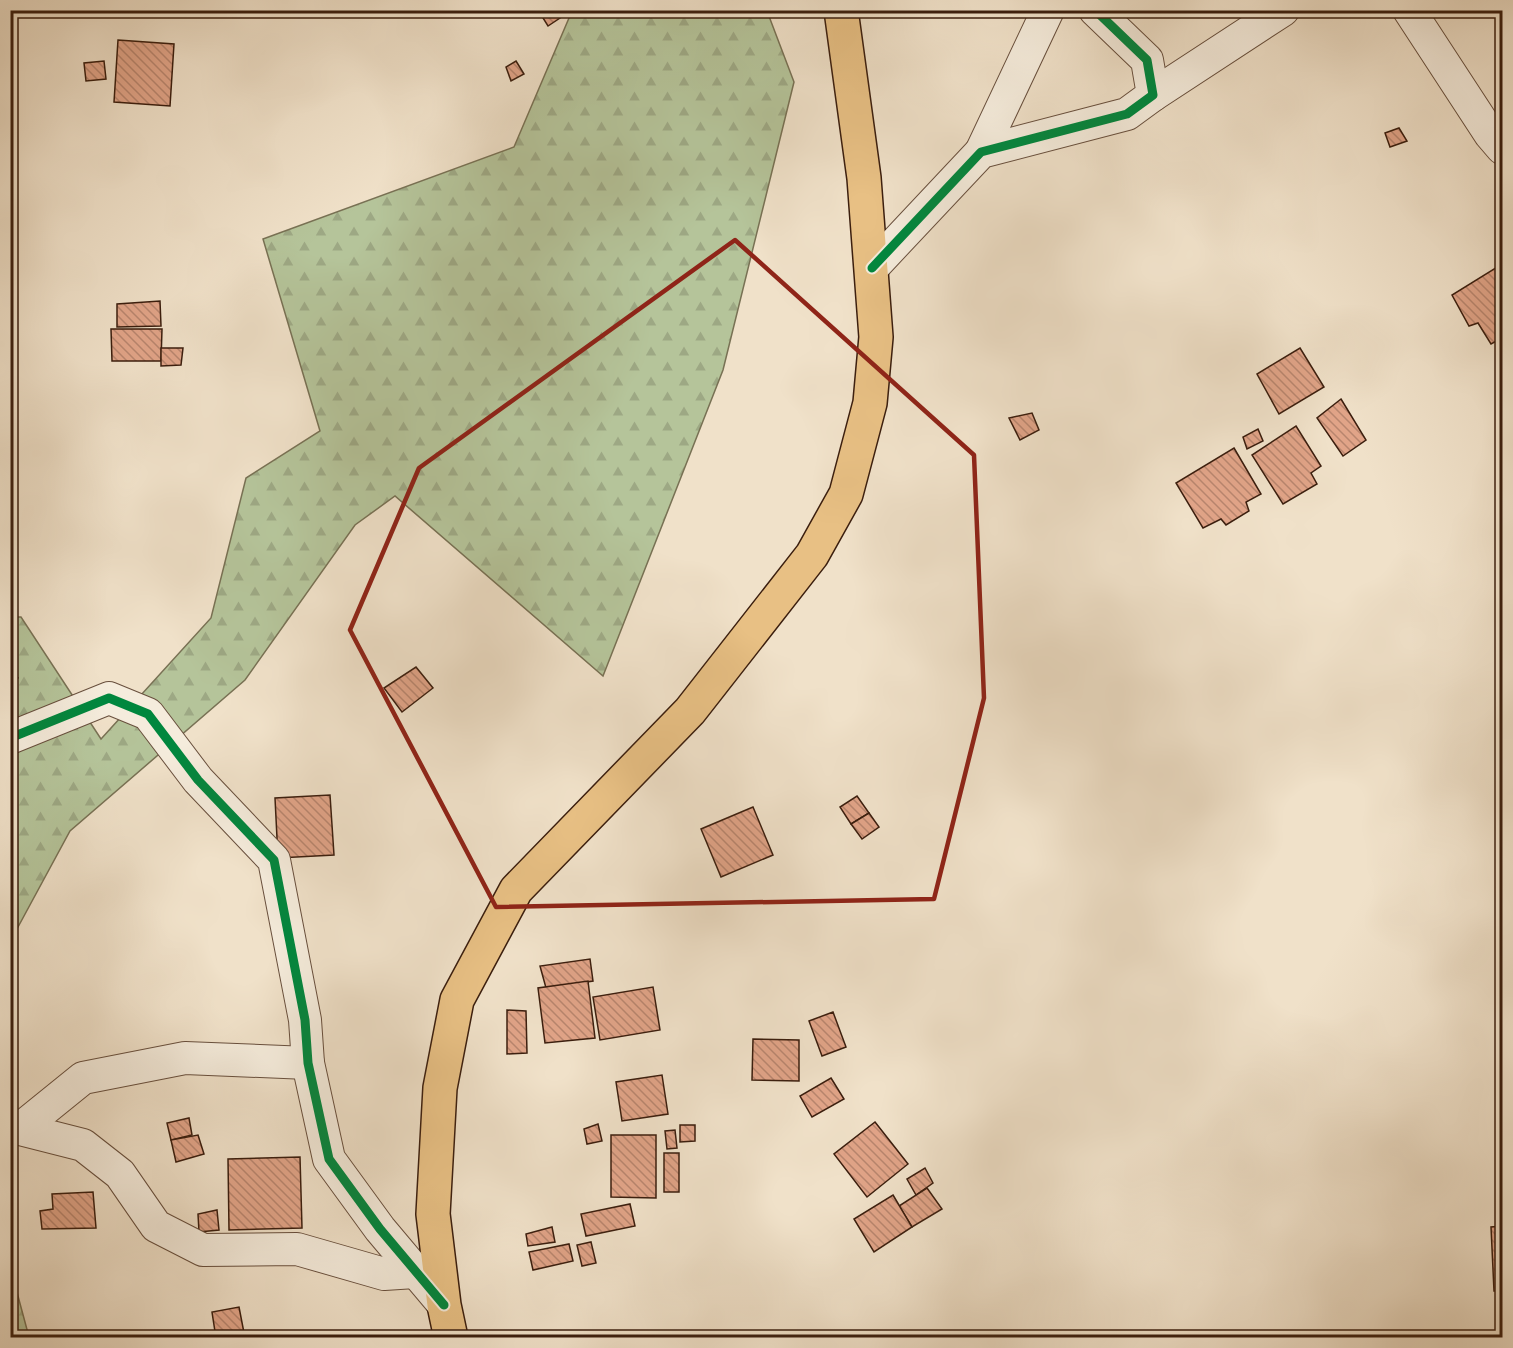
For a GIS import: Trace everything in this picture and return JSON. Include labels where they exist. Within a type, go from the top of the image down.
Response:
[{"type":"highway","points":[[452,1338],[444,1305],[433,1214],[440,1088],[456,1000],[516,890],[690,711],[812,555],[846,494],[870,403],[876,337],[864,178],[841,10]]},
{"type":"street","points":[[872,268],[981,152],[1048,10]]},
{"type":"street","points":[[1095,10],[1147,60],[1153,95]]},
{"type":"street","points":[[981,152],[1127,114],[1283,10]]},
{"type":"street","points":[[1409,10],[1490,134],[1503,148]]},
{"type":"street","points":[[10,738],[109,698],[148,714],[198,780],[274,860],[305,1020],[308,1063],[329,1159],[415,1272],[444,1305]]},
{"type":"street","points":[[15,1129],[83,1078],[185,1058],[308,1063]]},
{"type":"street","points":[[15,1129],[83,1145],[120,1174],[156,1226],[203,1250],[297,1249],[384,1274],[415,1272]]},
{"type":"highlighted area","points":[[735,240],[974,455],[984,698],[934,899],[496,907],[350,630],[419,468]]},
{"type":"green space","points":[[572,11],[767,11],[794,82],[723,370],[603,676],[395,496],[355,525],[245,680],[70,831],[11,940],[11,617],[21,617],[101,739],[211,618],[246,478],[320,431],[263,239],[514,147]]},
{"type":"green space","points":[[11,1270],[29,1337],[11,1337]]},
{"type":"building","points":[[538,10],[572,10],[548,26]]},
{"type":"building","points":[[118,40],[174,44],[170,106],[114,102]]},
{"type":"building","points":[[104,61],[106,79],[86,81],[84,63]]},
{"type":"building","points":[[516,61],[524,74],[511,81],[506,67]]},
{"type":"building","points":[[1399,128],[1407,141],[1390,147],[1385,133]]},
{"type":"building","points":[[1502,264],[1502,343],[1500,339],[1491,344],[1478,323],[1469,326],[1452,295]]},
{"type":"building","points":[[160,301],[161,326],[117,327],[117,304]]},
{"type":"building","points":[[111,329],[162,329],[161,361],[112,361]]},
{"type":"building","points":[[161,348],[183,348],[181,365],[161,366]]},
{"type":"building","points":[[1300,348],[1324,387],[1279,414],[1257,374]]},
{"type":"building","points":[[1341,399],[1366,440],[1343,456],[1317,418]]},
{"type":"building","points":[[1032,413],[1039,430],[1020,440],[1009,418]]},
{"type":"building","points":[[1296,426],[1321,466],[1311,473],[1317,484],[1283,504],[1252,455]]},
{"type":"building","points":[[1258,429],[1263,441],[1247,449],[1243,437]]},
{"type":"building","points":[[1234,448],[1261,494],[1246,502],[1249,511],[1226,525],[1221,519],[1203,528],[1176,483]]},
{"type":"building","points":[[416,667],[433,688],[402,712],[384,688]]},
{"type":"building","points":[[10,669],[18,678],[10,684]]},
{"type":"building","points":[[330,795],[334,855],[278,858],[275,798]]},
{"type":"building","points":[[857,796],[869,813],[851,824],[840,807]]},
{"type":"building","points":[[753,807],[773,855],[721,877],[701,829]]},
{"type":"building","points":[[869,813],[879,827],[862,839],[851,824]]},
{"type":"building","points":[[590,959],[593,981],[546,988],[540,966]]},
{"type":"building","points":[[588,981],[595,1038],[545,1043],[538,988]]},
{"type":"building","points":[[653,987],[660,1030],[600,1040],[593,997]]},
{"type":"building","points":[[507,1010],[526,1011],[527,1053],[507,1054]]},
{"type":"building","points":[[833,1012],[846,1047],[822,1056],[809,1021]]},
{"type":"building","points":[[753,1039],[799,1040],[799,1081],[752,1080]]},
{"type":"building","points":[[662,1075],[668,1114],[622,1121],[616,1082]]},
{"type":"building","points":[[831,1078],[844,1099],[812,1117],[800,1096]]},
{"type":"building","points":[[189,1118],[192,1135],[171,1140],[167,1123]]},
{"type":"building","points":[[875,1122],[908,1164],[867,1197],[834,1154]]},
{"type":"building","points":[[598,1124],[602,1141],[587,1144],[584,1129]]},
{"type":"building","points":[[680,1125],[695,1125],[695,1141],[680,1142]]},
{"type":"building","points":[[675,1130],[677,1148],[667,1149],[665,1131]]},
{"type":"building","points":[[198,1135],[204,1154],[176,1162],[171,1140]]},
{"type":"building","points":[[611,1135],[656,1135],[656,1198],[611,1197]]},
{"type":"building","points":[[664,1153],[679,1153],[679,1192],[664,1192]]},
{"type":"building","points":[[300,1157],[302,1228],[229,1230],[228,1159]]},
{"type":"building","points":[[925,1168],[933,1183],[916,1195],[907,1179]]},
{"type":"building","points":[[927,1188],[942,1209],[912,1227],[899,1206]]},
{"type":"building","points":[[93,1192],[96,1228],[42,1229],[40,1211],[53,1209],[52,1194]]},
{"type":"building","points":[[893,1195],[912,1227],[874,1252],[854,1219]]},
{"type":"building","points":[[630,1204],[635,1226],[586,1236],[581,1214]]},
{"type":"building","points":[[217,1210],[219,1230],[199,1232],[198,1214]]},
{"type":"building","points":[[1502,1226],[1502,1291],[1494,1291],[1491,1227]]},
{"type":"building","points":[[552,1227],[555,1242],[528,1246],[526,1234]]},
{"type":"building","points":[[591,1242],[596,1263],[582,1266],[577,1245]]},
{"type":"building","points":[[569,1244],[573,1261],[533,1270],[529,1252]]},
{"type":"building","points":[[239,1307],[245,1338],[216,1338],[212,1312]]},
{"type":"cycle path","points":[[872,268],[981,152],[1127,114],[1153,95],[1147,60],[1095,10]]},
{"type":"cycle path","points":[[10,738],[109,698],[148,714],[198,780],[274,860],[305,1020],[308,1063],[329,1159],[380,1229],[444,1305]]}]
